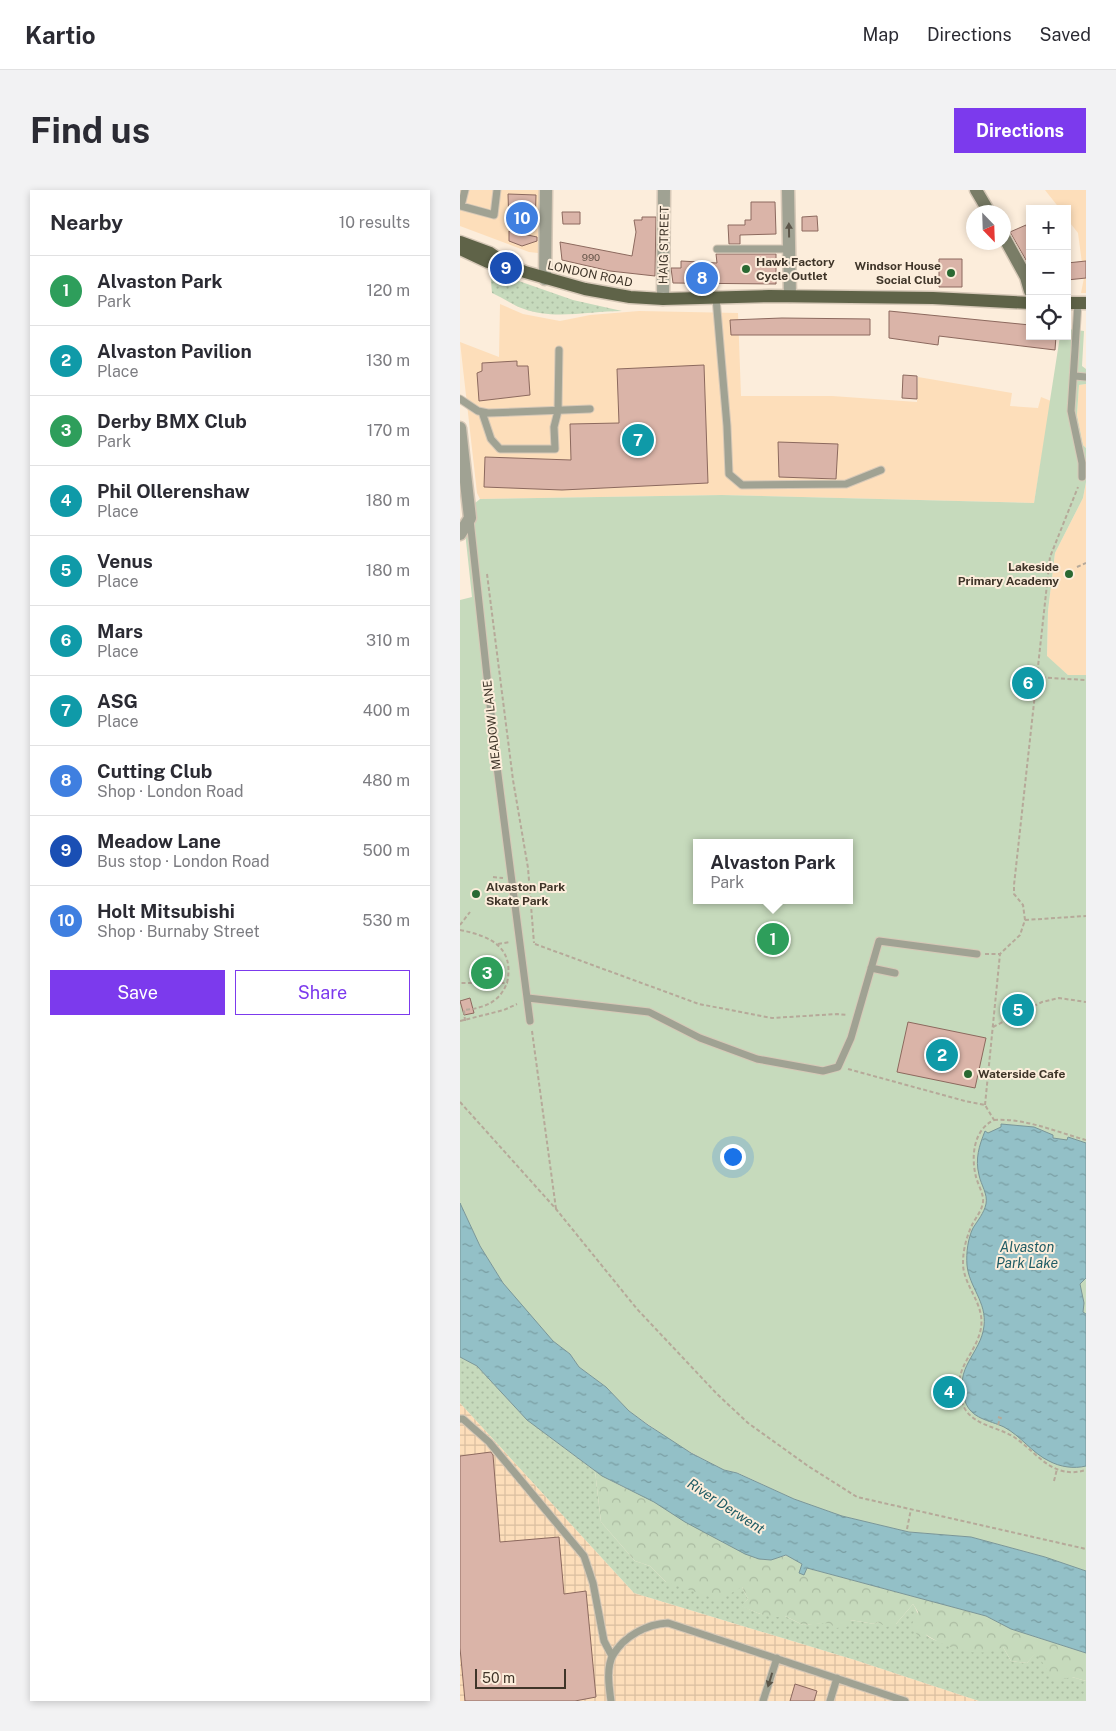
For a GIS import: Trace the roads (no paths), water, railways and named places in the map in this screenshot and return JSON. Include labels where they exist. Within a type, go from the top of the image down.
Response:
[{"type":"main road","name":"LONDON ROAD","points":[[460,242],[490,253],[506,264],[545,279],[608,294],[663,299],[790,296],[933,298],[1026,303]]},
{"type":"main road","name":"LONDON ROAD","points":[[460,249],[488,262],[506,264]]},
{"type":"street","points":[[545,279],[546,190]]},
{"type":"street","name":"HAIG STREET","points":[[663,299],[664,190]]},
{"type":"street","points":[[788,190],[790,296]]},
{"type":"street","points":[[976,190],[985,205]]},
{"type":"street","points":[[1011,250],[1026,277]]},
{"type":"street","name":"MEADOW LANE","points":[[460,428],[470,518]]},
{"type":"street","points":[[460,534],[470,518]]},
{"type":"lane","points":[[465,190],[461,206],[494,215],[497,190]]},
{"type":"lane","points":[[717,249],[789,249]]},
{"type":"lane","points":[[716,298],[728,426],[729,474],[742,485],[846,484],[881,470]]},
{"type":"lane","points":[[1077,303],[1075,376],[1071,416],[1082,463],[1082,477]]},
{"type":"lane","points":[[482,412],[492,439],[500,449],[552,451],[555,449],[554,427],[558,411],[558,350]]},
{"type":"lane","points":[[1075,376],[1086,377]]},
{"type":"lane","points":[[460,399],[482,412],[590,409]]},
{"type":"lane","name":"MEADOW LANE","points":[[470,518],[496,759],[530,1021]]},
{"type":"lane","points":[[528,998],[649,1012],[700,1038],[757,1059],[823,1071],[838,1067],[851,1038],[879,941],[977,954]]},
{"type":"lane","points":[[871,968],[896,973]]},
{"type":"lane","points":[[460,1419],[463,1419],[489,1442],[584,1556],[593,1583],[604,1641],[612,1656],[609,1678],[611,1701]]},
{"type":"lane","points":[[612,1656],[636,1633],[652,1625],[668,1623],[905,1701]]},
{"type":"lane","points":[[763,1701],[777,1658]]},
{"type":"lane","points":[[830,1701],[837,1678]]},
{"type":"water","name":"Alvaston Park Lake","points":[[1001,1124],[1034,1127],[1053,1135],[1053,1138],[1067,1140],[1068,1137],[1086,1143],[1086,1278],[1080,1284],[1084,1303],[1083,1312],[1086,1314],[1086,1466],[1067,1467],[1043,1458],[1004,1427],[972,1412],[965,1401],[962,1389],[962,1379],[965,1370],[982,1336],[984,1326],[983,1309],[968,1273],[967,1260],[971,1232],[986,1204],[986,1197],[977,1163],[978,1153],[985,1131],[988,1133],[1001,1127]]},
{"type":"water","name":"River Derwent","points":[[460,1203],[480,1246],[503,1283],[553,1341],[570,1354],[579,1367],[606,1387],[629,1411],[648,1425],[691,1453],[724,1470],[737,1473],[794,1499],[842,1516],[909,1532],[971,1537],[1045,1557],[1086,1571],[1086,1653],[1011,1629],[986,1616],[807,1568],[804,1575],[799,1573],[802,1564],[786,1555],[771,1560],[759,1559],[745,1554],[685,1522],[654,1502],[602,1476],[527,1420],[477,1366],[460,1357]]},
{"type":"place","name":"Holt Mitsubishi","points":[[522,218]]},
{"type":"place","name":"Meadow Lane","points":[[506,268]]},
{"type":"place","name":"Hawk Factory Cycle Outlet","points":[[746,269]]},
{"type":"place","name":"Windsor House Social Club","points":[[951,273]]},
{"type":"place","name":"Cutting Club","points":[[702,278]]},
{"type":"place","name":"ASG","points":[[638,440]]},
{"type":"place","name":"Lakeside Primary Academy","points":[[1069,574]]},
{"type":"place","name":"Mars","points":[[1028,683]]},
{"type":"place","name":"Alvaston Park Skate Park","points":[[476,894]]},
{"type":"place","name":"Alvaston Park","points":[[773,939]]},
{"type":"place","name":"Derby BMX Club","points":[[487,973]]},
{"type":"place","name":"Venus","points":[[1018,1010]]},
{"type":"place","name":"Alvaston Pavilion","points":[[942,1055]]},
{"type":"place","name":"Waterside Cafe","points":[[968,1074]]},
{"type":"place","name":"Phil Ollerenshaw","points":[[949,1392]]}]
